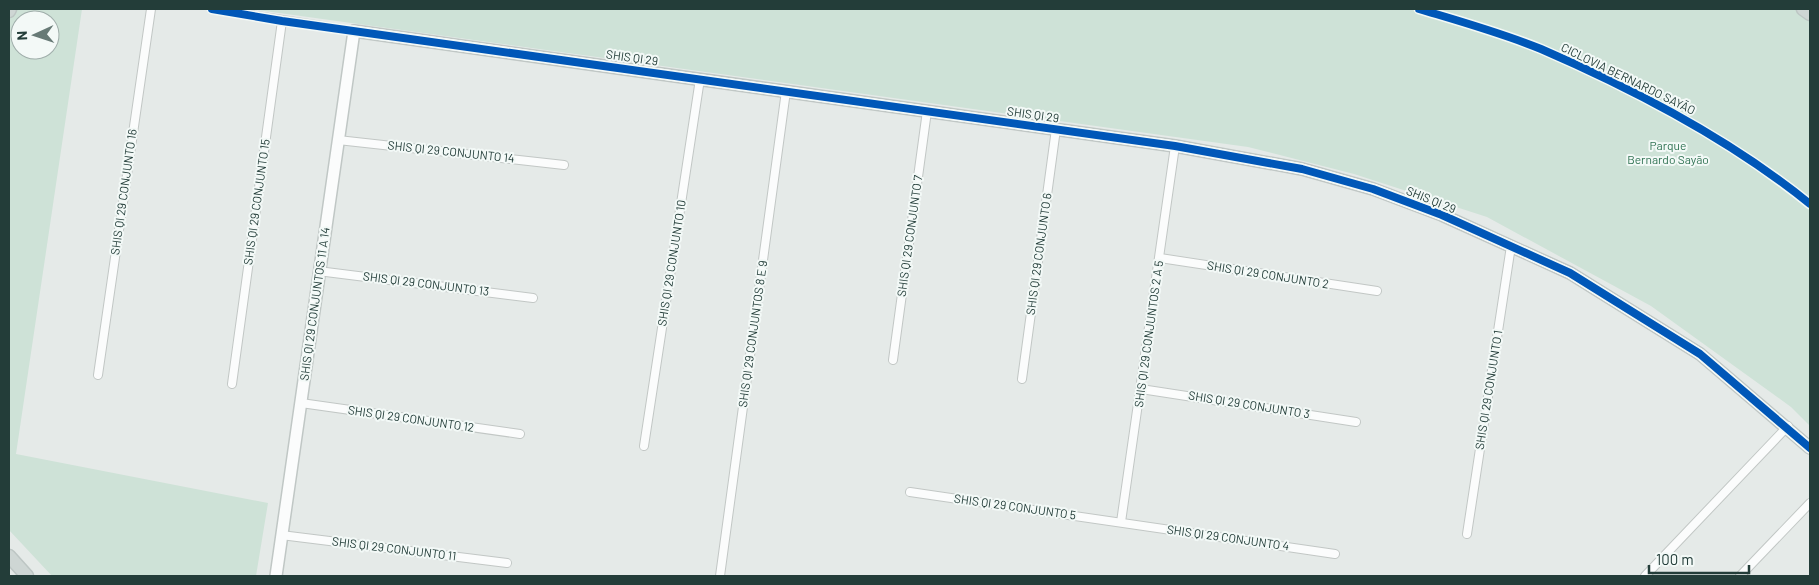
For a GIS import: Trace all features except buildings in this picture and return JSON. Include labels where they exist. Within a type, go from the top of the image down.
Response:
[{"type":"main road","points":[[1803,9],[1810,14]]},
{"type":"main road","points":[[9,556],[27,576]]},
{"type":"street","name":"SHIS QI 29 CONJUNTO 16","points":[[98,375],[151,9]]},
{"type":"street","name":"SHIS QI 29","points":[[212,9],[282,21],[1175,146],[1302,169],[1373,189],[1442,215],[1570,274],[1700,354],[1788,426],[1810,448]]},
{"type":"street","name":"SHIS QI 29 CONJUNTO 15","points":[[232,384],[282,21]]},
{"type":"street","name":"SHIS QI 29 CONJUNTOS 11 A 14","points":[[276,576],[318,271],[354,31]]},
{"type":"street","name":"SHIS QI 29 CONJUNTO 10","points":[[644,446],[700,79]]},
{"type":"street","name":"SHIS QI 29 CONJUNTOS 8 E 9","points":[[720,576],[786,91]]},
{"type":"street","name":"SHIS QI 29 CONJUNTO 7","points":[[893,360],[926,111]]},
{"type":"street","name":"SHIS QI 29 CONJUNTO 6","points":[[1022,379],[1056,129]]},
{"type":"street","name":"SHIS QI 29 CONJUNTO 14","points":[[338,140],[564,165]]},
{"type":"street","name":"SHIS QI 29 CONJUNTOS 2 A 5","points":[[1121,522],[1175,146]]},
{"type":"street","name":"SHIS QI 29 CONJUNTO 1","points":[[1467,534],[1511,246]]},
{"type":"street","name":"SHIS QI 29 CONJUNTO 2","points":[[1160,258],[1376,291]]},
{"type":"street","name":"SHIS QI 29 CONJUNTO 13","points":[[318,271],[533,298]]},
{"type":"street","name":"SHIS QI 29 CONJUNTO 3","points":[[1141,389],[1356,422]]},
{"type":"street","name":"SHIS QI 29 CONJUNTO 12","points":[[301,403],[520,434]]},
{"type":"street","points":[[1645,576],[1788,426]]},
{"type":"street","name":"SHIS QI 29 CONJUNTO 5","points":[[910,492],[1121,522]]},
{"type":"street","points":[[1740,576],[1810,503]]},
{"type":"street","name":"SHIS QI 29 CONJUNTO 4","points":[[1121,522],[1335,554]]},
{"type":"street","name":"SHIS QI 29 CONJUNTO 11","points":[[282,535],[507,563]]},
{"type":"green space","points":[[9,9],[82,9],[16,454],[268,503],[256,576],[52,576],[9,530]]},
{"type":"green space","name":"Parque Bernardo Sayão","points":[[250,9],[1801,9],[1810,15],[1810,426],[1791,407],[1651,306],[1487,217],[1354,174],[1248,147]]},
{"type":"cycle path","points":[[212,9],[282,21],[1175,146],[1302,169],[1373,189],[1442,215],[1570,273],[1700,354],[1810,448]]},
{"type":"cycle path","name":"CICLOVIA BERNARDO SAYÃO","points":[[1419,9],[1526,43],[1612,81],[1715,137],[1748,158],[1810,204]]}]
